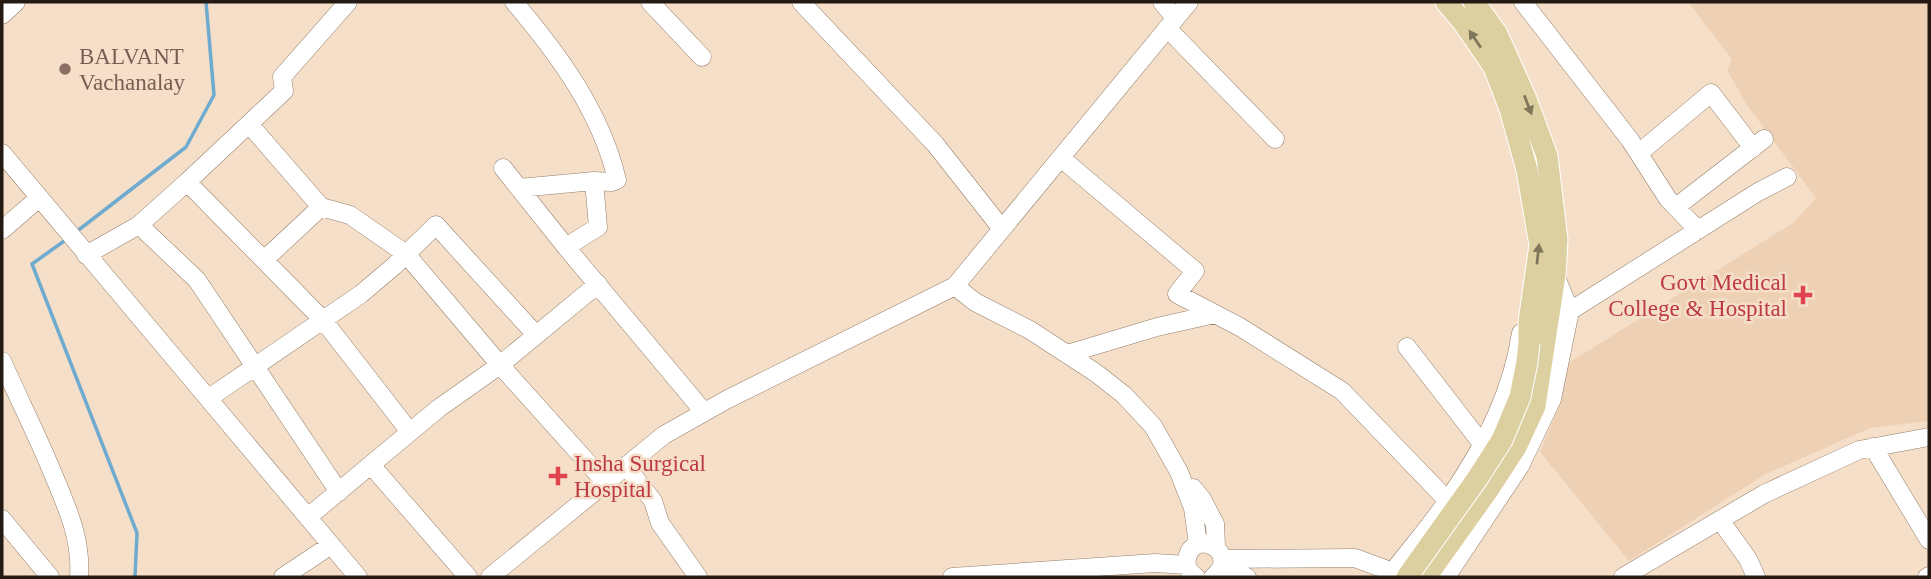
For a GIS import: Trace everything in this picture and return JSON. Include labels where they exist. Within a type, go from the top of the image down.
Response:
[{"type":"main road","points":[[1426,577],[1516,447],[1535,406],[1543,363],[1535,326],[1540,245],[1527,170],[1510,109],[1493,67],[1446,2]]},
{"type":"main road","points":[[1399,576],[1477,479],[1502,440],[1520,397],[1535,326],[1555,275],[1557,240],[1547,156],[1526,99],[1497,34],[1474,2]]},
{"type":"street","points":[[2,15],[16,2]]},
{"type":"street","points":[[82,251],[139,225],[249,124],[284,91],[282,77],[348,2]]},
{"type":"street","points":[[514,2],[569,74],[594,116],[611,155],[617,180],[519,188]]},
{"type":"street","points":[[650,2],[702,57]]},
{"type":"street","points":[[801,2],[935,144],[1002,229]]},
{"type":"street","points":[[1162,2],[1171,23],[1275,139]]},
{"type":"street","points":[[490,577],[664,435],[704,412],[956,286],[1189,2]]},
{"type":"street","points":[[1523,2],[1630,140],[1668,199],[1698,230]]},
{"type":"street","points":[[1639,153],[1711,93],[1758,144],[1676,207]]},
{"type":"street","points":[[249,124],[321,207],[350,215],[405,254],[606,483]]},
{"type":"street","points":[[2,153],[358,577]]},
{"type":"street","points":[[1060,158],[1195,271],[1177,294],[1240,327],[1342,391],[1448,501]]},
{"type":"street","points":[[503,168],[704,412]]},
{"type":"street","points":[[1570,310],[1758,192],[1787,177]]},
{"type":"street","points":[[566,247],[598,227],[594,181]]},
{"type":"street","points":[[187,182],[323,320],[410,432]]},
{"type":"street","points":[[2,230],[39,198]]},
{"type":"street","points":[[264,260],[321,207]]},
{"type":"street","points":[[139,225],[197,280],[339,492]]},
{"type":"street","points":[[209,398],[361,294],[436,225],[536,335]]},
{"type":"street","points":[[1446,577],[1520,466],[1552,399],[1570,310],[1555,275]]},
{"type":"street","points":[[308,517],[439,408],[500,365],[598,284]]},
{"type":"street","points":[[956,286],[975,302],[1030,330],[1068,354],[1124,395],[1153,426],[1179,472],[1202,499],[1215,524],[1214,559]]},
{"type":"street","points":[[1068,354],[1157,327],[1215,314]]},
{"type":"street","points":[[1214,559],[1355,558],[1399,576],[1483,445],[1509,387],[1521,333],[1535,326]]},
{"type":"street","points":[[1406,346],[1483,445]]},
{"type":"street","points":[[2,361],[73,522],[80,560],[79,577]]},
{"type":"street","points":[[1623,577],[1764,494],[1859,450],[1929,437]]},
{"type":"street","points":[[1873,447],[1929,540]]},
{"type":"street","points":[[371,465],[467,577]]},
{"type":"street","points":[[626,466],[653,501],[660,523],[698,577]]},
{"type":"street","points":[[2,519],[50,577]]},
{"type":"street","points":[[1720,520],[1748,559],[1756,577]]},
{"type":"street","points":[[284,577],[331,545]]},
{"type":"street","points":[[1192,571],[1187,556],[1191,549],[1247,577]]},
{"type":"street","points":[[952,577],[1155,563],[1192,571]]},
{"type":"shaded area","name":"Govt Medical College & Hospital","points":[[1688,2],[1929,2],[1929,421],[1870,428],[1766,474],[1629,561],[1540,452],[1559,407],[1562,367],[1793,223],[1816,198],[1747,105],[1727,70],[1732,59]]},
{"type":"waterway","points":[[76,232],[186,147],[214,95],[206,2]]},
{"type":"waterway","points":[[67,239],[32,264],[137,533],[135,577]]},
{"type":"place","name":"BALVANT Vachanalay","points":[[65,69]]},
{"type":"place","name":"Govt Medical College & Hospital","points":[[1803,295]]},
{"type":"place","name":"Insha Surgical Hospital","points":[[558,476]]}]
